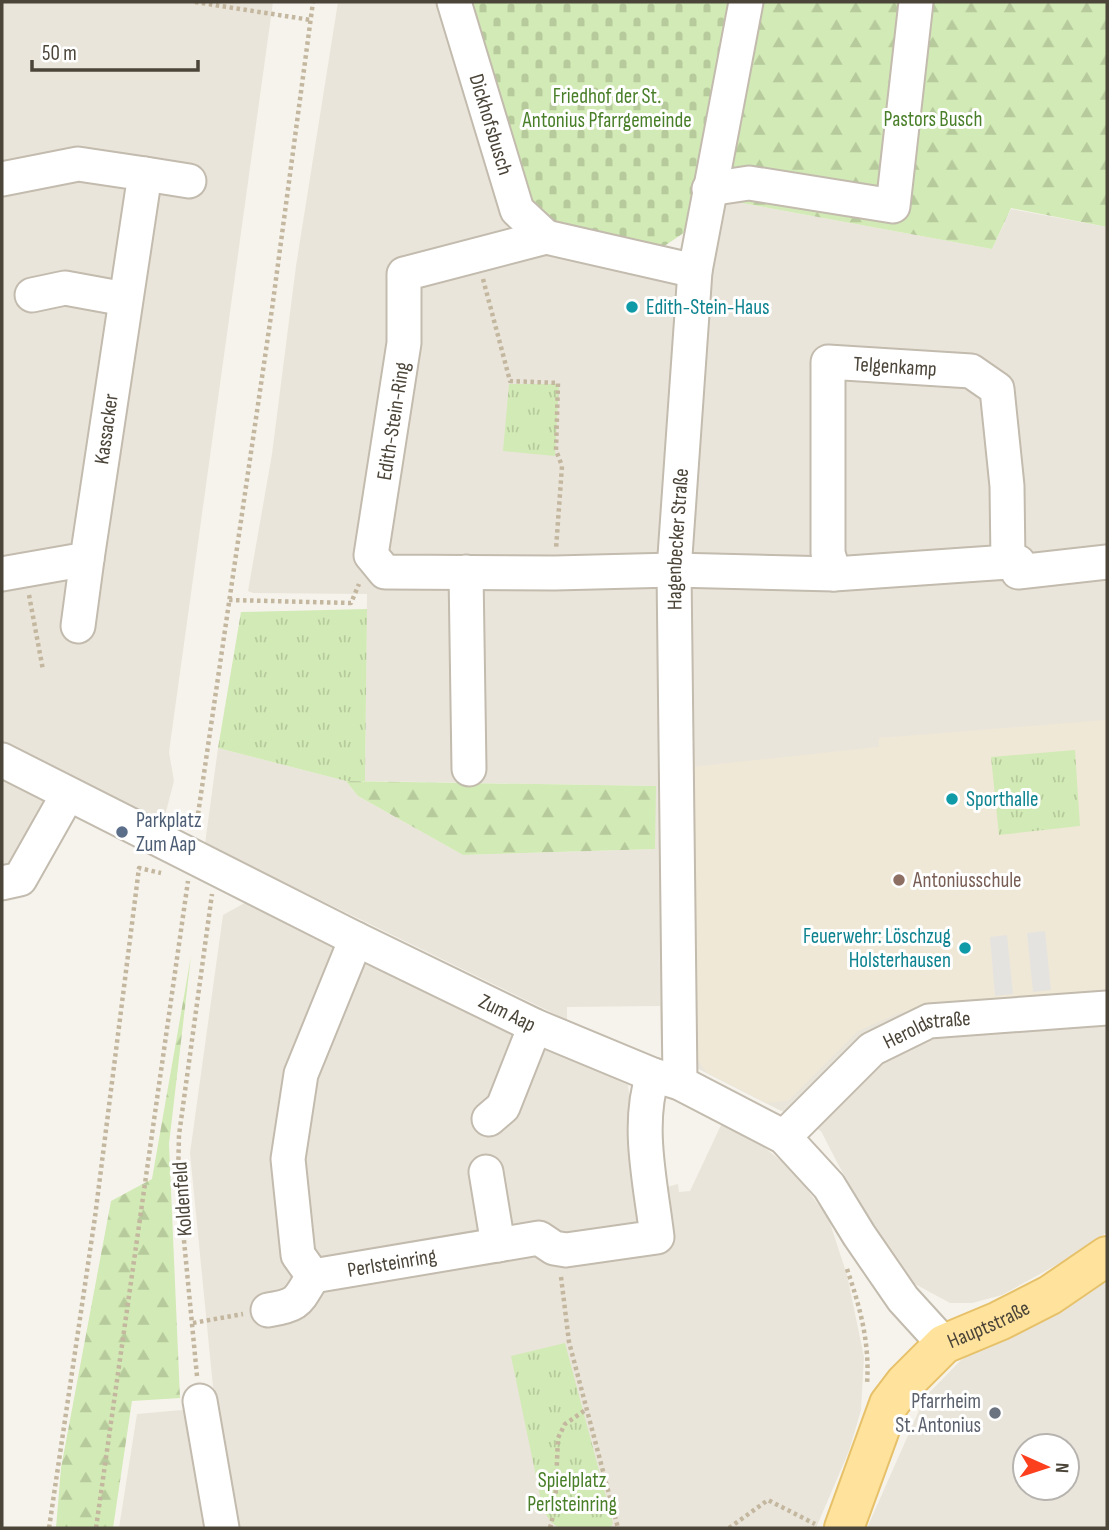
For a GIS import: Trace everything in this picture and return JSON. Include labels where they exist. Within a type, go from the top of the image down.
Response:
[{"type":"main road","name":"Hauptstraße","points":[[832,1527],[889,1404],[905,1383],[944,1344],[999,1321],[1049,1295],[1107,1256]]},
{"type":"street","name":"Dickhofsbusch","points":[[454,2],[517,210],[546,237]]},
{"type":"street","name":"Hagenbecker Straße","points":[[666,1079],[674,570],[695,271],[746,2]]},
{"type":"street","points":[[709,189],[749,183],[893,206],[916,2]]},
{"type":"street","points":[[2,179],[78,164],[188,181]]},
{"type":"street","name":"Kassacker","points":[[78,626],[145,174]]},
{"type":"street","name":"Edith-Stein-Ring","points":[[371,555],[404,343],[404,274],[546,237],[695,271]]},
{"type":"street","points":[[33,295],[65,288],[125,299]]},
{"type":"street","name":"Telgenkamp","points":[[834,573],[828,553],[828,362],[971,371],[998,389],[1013,567]]},
{"type":"street","points":[[371,555],[385,572],[555,573],[674,570],[834,573],[1107,562]]},
{"type":"street","points":[[13,572],[87,559]]},
{"type":"street","points":[[466,572],[469,769]]},
{"type":"street","name":"Zum Aap","points":[[2,760],[535,1026],[666,1079],[784,1137],[829,1186],[903,1299],[944,1344]]},
{"type":"street","points":[[2,883],[20,879],[68,794]]},
{"type":"street","points":[[268,1310],[297,1302],[313,1276],[298,1255],[288,1158],[301,1074],[356,939]]},
{"type":"street","name":"Heroldstraße","points":[[784,1137],[872,1049],[929,1021],[1107,1008]]},
{"type":"street","points":[[489,1119],[503,1107],[535,1026]]},
{"type":"street","name":"Perlsteinring","points":[[313,1276],[539,1238],[554,1248],[566,1250],[657,1237],[644,1116],[647,1094],[666,1079]]},
{"type":"street","points":[[486,1172],[498,1245]]},
{"type":"street","points":[[200,1401],[222,1528]]},
{"type":"path","points":[[195,2],[311,20]]},
{"type":"path","points":[[96,1528],[205,863],[229,600],[272,309],[313,2]]},
{"type":"path","points":[[477,255],[510,381],[558,383],[556,450],[562,466],[555,573]]},
{"type":"path","points":[[229,600],[351,603],[371,555]]},
{"type":"path","points":[[13,572],[43,670]]},
{"type":"path","name":"Koldenfeld","points":[[200,1401],[178,1178],[179,1135],[208,924],[205,863]]},
{"type":"path","points":[[49,1528],[95,1217],[139,868],[163,873]]},
{"type":"path","points":[[554,1248],[560,1266],[569,1342],[618,1528]]},
{"type":"path","points":[[844,1259],[867,1341],[867,1387]]},
{"type":"path","points":[[193,1323],[268,1310]]},
{"type":"path","points":[[550,1528],[555,1508],[558,1438],[565,1424],[587,1409]]},
{"type":"path","points":[[729,1528],[768,1500],[832,1527]]},
{"type":"shaded area","points":[[2,2],[273,2],[169,752],[174,781],[162,827],[63,780],[14,868],[2,871]]},
{"type":"shaded area","points":[[338,2],[446,2],[510,220],[704,283],[720,199],[992,249],[1011,209],[1107,227],[1107,1232],[1087,1248],[1002,1295],[972,1303],[950,1303],[915,1284],[886,1246],[821,1131],[661,1050],[660,1006],[567,1007],[567,1020],[205,844],[218,748],[346,781],[358,796],[463,855],[655,849],[655,786],[365,781],[367,594],[248,591],[272,454],[296,266]]},
{"type":"shaded area","name":"Antoniusschule","points":[[1107,720],[1107,991],[901,1012],[858,1031],[789,1100],[767,1103],[706,1072],[693,1052],[691,767],[879,747],[879,738]]},
{"type":"shaded area","points":[[250,900],[628,1085],[645,1218],[663,1188],[678,1184],[679,1192],[690,1191],[722,1123],[760,1144],[795,1172],[829,1220],[847,1275],[864,1357],[861,1410],[849,1451],[816,1528],[119,1528],[137,1414],[215,1407],[190,1153],[223,915]]},
{"type":"shaded area","points":[[1045,931],[1051,990],[1033,992],[1027,933]]},
{"type":"shaded area","points":[[1007,935],[1013,994],[995,996],[990,937]]},
{"type":"shaded area","points":[[1107,1272],[1107,1528],[867,1528],[925,1397],[961,1360]]},
{"type":"green space","name":"Friedhof der St. Antonius Pfarrgemeinde","points":[[464,2],[735,2],[694,226],[657,251],[544,220],[523,200]]},
{"type":"green space","name":"Pastors Busch","points":[[757,2],[1107,2],[1107,227],[1011,208],[992,249],[720,199]]},
{"type":"green space","points":[[509,384],[559,384],[555,456],[503,451]]},
{"type":"green space","points":[[367,609],[365,781],[346,781],[218,748],[241,612]]},
{"type":"green space","points":[[1075,750],[1080,826],[999,835],[991,757]]},
{"type":"green space","points":[[346,781],[656,786],[655,849],[463,855],[358,796]]},
{"type":"green space","points":[[191,956],[169,1144],[180,1398],[132,1401],[113,1528],[56,1528],[61,1468],[111,1201],[152,1179]]},
{"type":"green space","name":"Spielplatz Perlsteinring","points":[[565,1343],[613,1523],[611,1527],[559,1528],[543,1510],[511,1356]]},
{"type":"place","name":"Edith-Stein-Haus","points":[[632,307]]},
{"type":"place","name":"Sporthalle","points":[[952,799]]},
{"type":"place","name":"Parkplatz Zum Aap","points":[[122,832]]},
{"type":"place","name":"Antoniusschule","points":[[899,880]]},
{"type":"place","name":"Feuerwehr: Löschzug Holsterhausen","points":[[965,948]]},
{"type":"place","name":"Pfarrheim St. Antonius","points":[[995,1413]]}]
